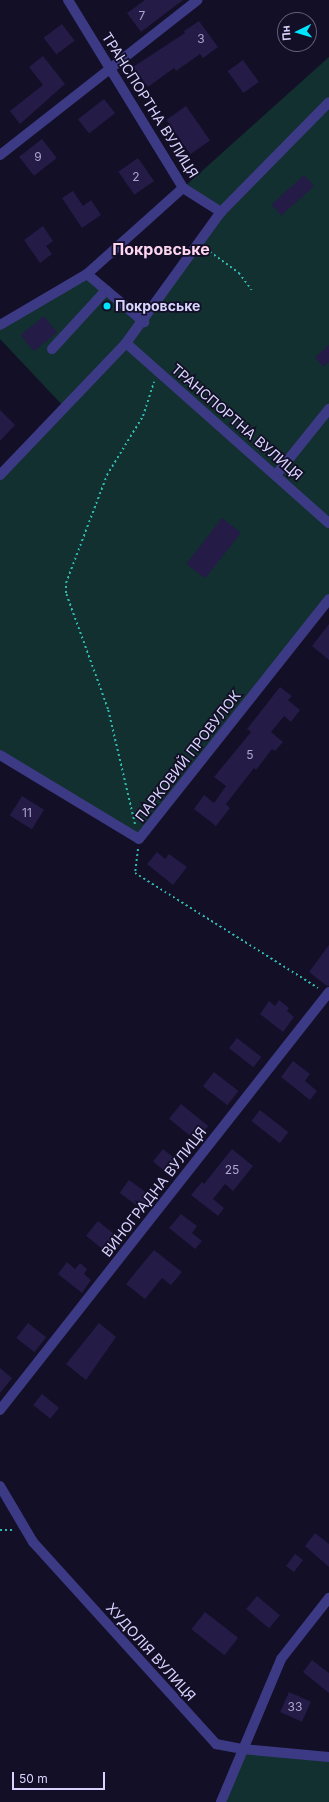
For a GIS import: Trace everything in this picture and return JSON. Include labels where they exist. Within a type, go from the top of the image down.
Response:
[{"type":"street","name":"ТРАНСПОРТНА ВУЛИЦЯ","points":[[68,0],[112,69],[183,188],[221,212]]},
{"type":"street","points":[[0,154],[112,69],[198,0]]},
{"type":"street","points":[[0,475],[126,343],[144,322],[221,212],[329,102]]},
{"type":"street","points":[[0,325],[87,274],[183,188]]},
{"type":"street","points":[[87,274],[144,322]]},
{"type":"street","points":[[52,349],[106,290]]},
{"type":"street","name":"ТРАНСПОРТНА ВУЛИЦЯ","points":[[126,343],[329,523]]},
{"type":"street","points":[[276,475],[329,409]]},
{"type":"street","name":"ПАРКОВИЙ ПРОВУЛОК","points":[[0,755],[139,839],[329,599]]},
{"type":"street","name":"ВИНОГРАДНА ВУЛИЦЯ","points":[[0,1410],[328,993]]},
{"type":"street","name":"ХУДОЛІЯ ВУЛИЦЯ","points":[[0,1486],[33,1542],[216,1744],[242,1749],[329,1757]]},
{"type":"street","points":[[221,1802],[281,1659],[329,1598]]},
{"type":"path","points":[[199,244],[240,273],[252,290]]},
{"type":"path","points":[[156,370],[153,391],[143,416],[107,475],[66,583],[66,593],[108,709],[139,839],[135,873],[328,993]]},
{"type":"green space","points":[[329,57],[329,599],[139,839],[0,755],[0,475],[65,408],[0,339],[0,325],[87,274],[143,322],[221,212],[183,188]]},
{"type":"green space","points":[[242,1749],[329,1757],[329,1802],[221,1802]]},
{"type":"building","points":[[145,0],[183,0],[141,32],[127,13]]},
{"type":"building","points":[[199,21],[218,47],[203,58],[200,54],[176,71],[174,68],[148,87],[133,67],[185,33],[184,31]]},
{"type":"building","points":[[62,24],[75,41],[56,55],[44,38]]},
{"type":"building","points":[[43,56],[65,84],[20,124],[10,111],[43,85],[29,67]]},
{"type":"building","points":[[243,60],[259,82],[243,93],[228,71]]},
{"type":"building","points":[[104,99],[115,113],[89,134],[78,119]]},
{"type":"building","points":[[186,106],[210,140],[190,154],[166,120]]},
{"type":"building","points":[[42,139],[57,158],[34,176],[19,157]]},
{"type":"building","points":[[138,158],[154,181],[134,195],[118,172]]},
{"type":"building","points":[[304,175],[314,186],[281,216],[271,204]]},
{"type":"building","points":[[73,191],[83,206],[91,200],[101,215],[82,228],[62,198]]},
{"type":"building","points":[[43,226],[53,241],[46,246],[52,254],[40,263],[24,240]]},
{"type":"building","points":[[44,316],[57,332],[34,351],[21,335]]},
{"type":"building","points":[[329,345],[329,362],[323,367],[315,357]]},
{"type":"building","points":[[0,410],[15,425],[0,441]]},
{"type":"building","points":[[222,518],[241,533],[205,578],[186,564]]},
{"type":"building","points":[[329,624],[329,660],[312,646]]},
{"type":"building","points":[[280,687],[292,696],[288,700],[300,710],[291,722],[284,716],[271,732],[283,742],[275,751],[272,749],[256,770],[254,768],[226,804],[230,808],[216,826],[194,809],[204,795],[214,803],[226,786],[214,777],[251,732],[247,729]]},
{"type":"building","points":[[22,796],[44,810],[32,829],[10,816]]},
{"type":"building","points":[[157,852],[165,859],[169,854],[187,867],[173,885],[147,864]]},
{"type":"building","points":[[329,945],[329,986],[327,986],[309,972]]},
{"type":"building","points":[[279,1000],[289,1008],[287,1011],[294,1017],[283,1032],[260,1014],[269,1001],[275,1006]]},
{"type":"building","points":[[237,1038],[261,1057],[253,1067],[229,1048]]},
{"type":"building","points":[[293,1061],[310,1074],[305,1081],[317,1091],[310,1100],[281,1077]]},
{"type":"building","points":[[214,1072],[238,1091],[227,1105],[203,1086]]},
{"type":"building","points":[[181,1104],[208,1126],[196,1141],[169,1119]]},
{"type":"building","points":[[260,1110],[288,1132],[280,1143],[251,1121]]},
{"type":"building","points":[[163,1149],[179,1162],[169,1175],[153,1161]]},
{"type":"building","points":[[232,1149],[253,1166],[233,1191],[225,1184],[213,1199],[224,1208],[218,1216],[191,1195],[202,1182],[204,1184]]},
{"type":"building","points":[[129,1180],[152,1197],[143,1210],[120,1193]]},
{"type":"building","points":[[181,1214],[197,1226],[192,1233],[202,1241],[195,1249],[169,1228]]},
{"type":"building","points":[[98,1221],[123,1241],[111,1256],[86,1236]]},
{"type":"building","points":[[154,1250],[182,1272],[171,1285],[162,1278],[145,1299],[126,1284]]},
{"type":"building","points":[[67,1262],[75,1269],[80,1263],[87,1269],[84,1274],[91,1280],[82,1293],[58,1274]]},
{"type":"building","points":[[28,1323],[46,1337],[34,1352],[16,1338]]},
{"type":"building","points":[[99,1323],[116,1337],[86,1380],[66,1364]]},
{"type":"building","points":[[0,1368],[12,1378],[0,1393]]},
{"type":"building","points":[[42,1394],[59,1408],[50,1419],[33,1405]]},
{"type":"building","points":[[315,1533],[329,1544],[329,1567],[305,1546]]},
{"type":"building","points":[[295,1554],[303,1560],[294,1572],[286,1566]]},
{"type":"building","points":[[257,1596],[280,1615],[269,1628],[246,1609]]},
{"type":"building","points":[[205,1612],[238,1638],[225,1655],[191,1629]]},
{"type":"building","points":[[312,1660],[329,1673],[329,1693],[303,1672]]},
{"type":"building","points":[[289,1692],[311,1702],[302,1722],[280,1712]]},
{"type":"place","name":"Покровське","points":[[107,306]]},
{"type":"district","name":"Покровське","points":[[161,249]]}]
